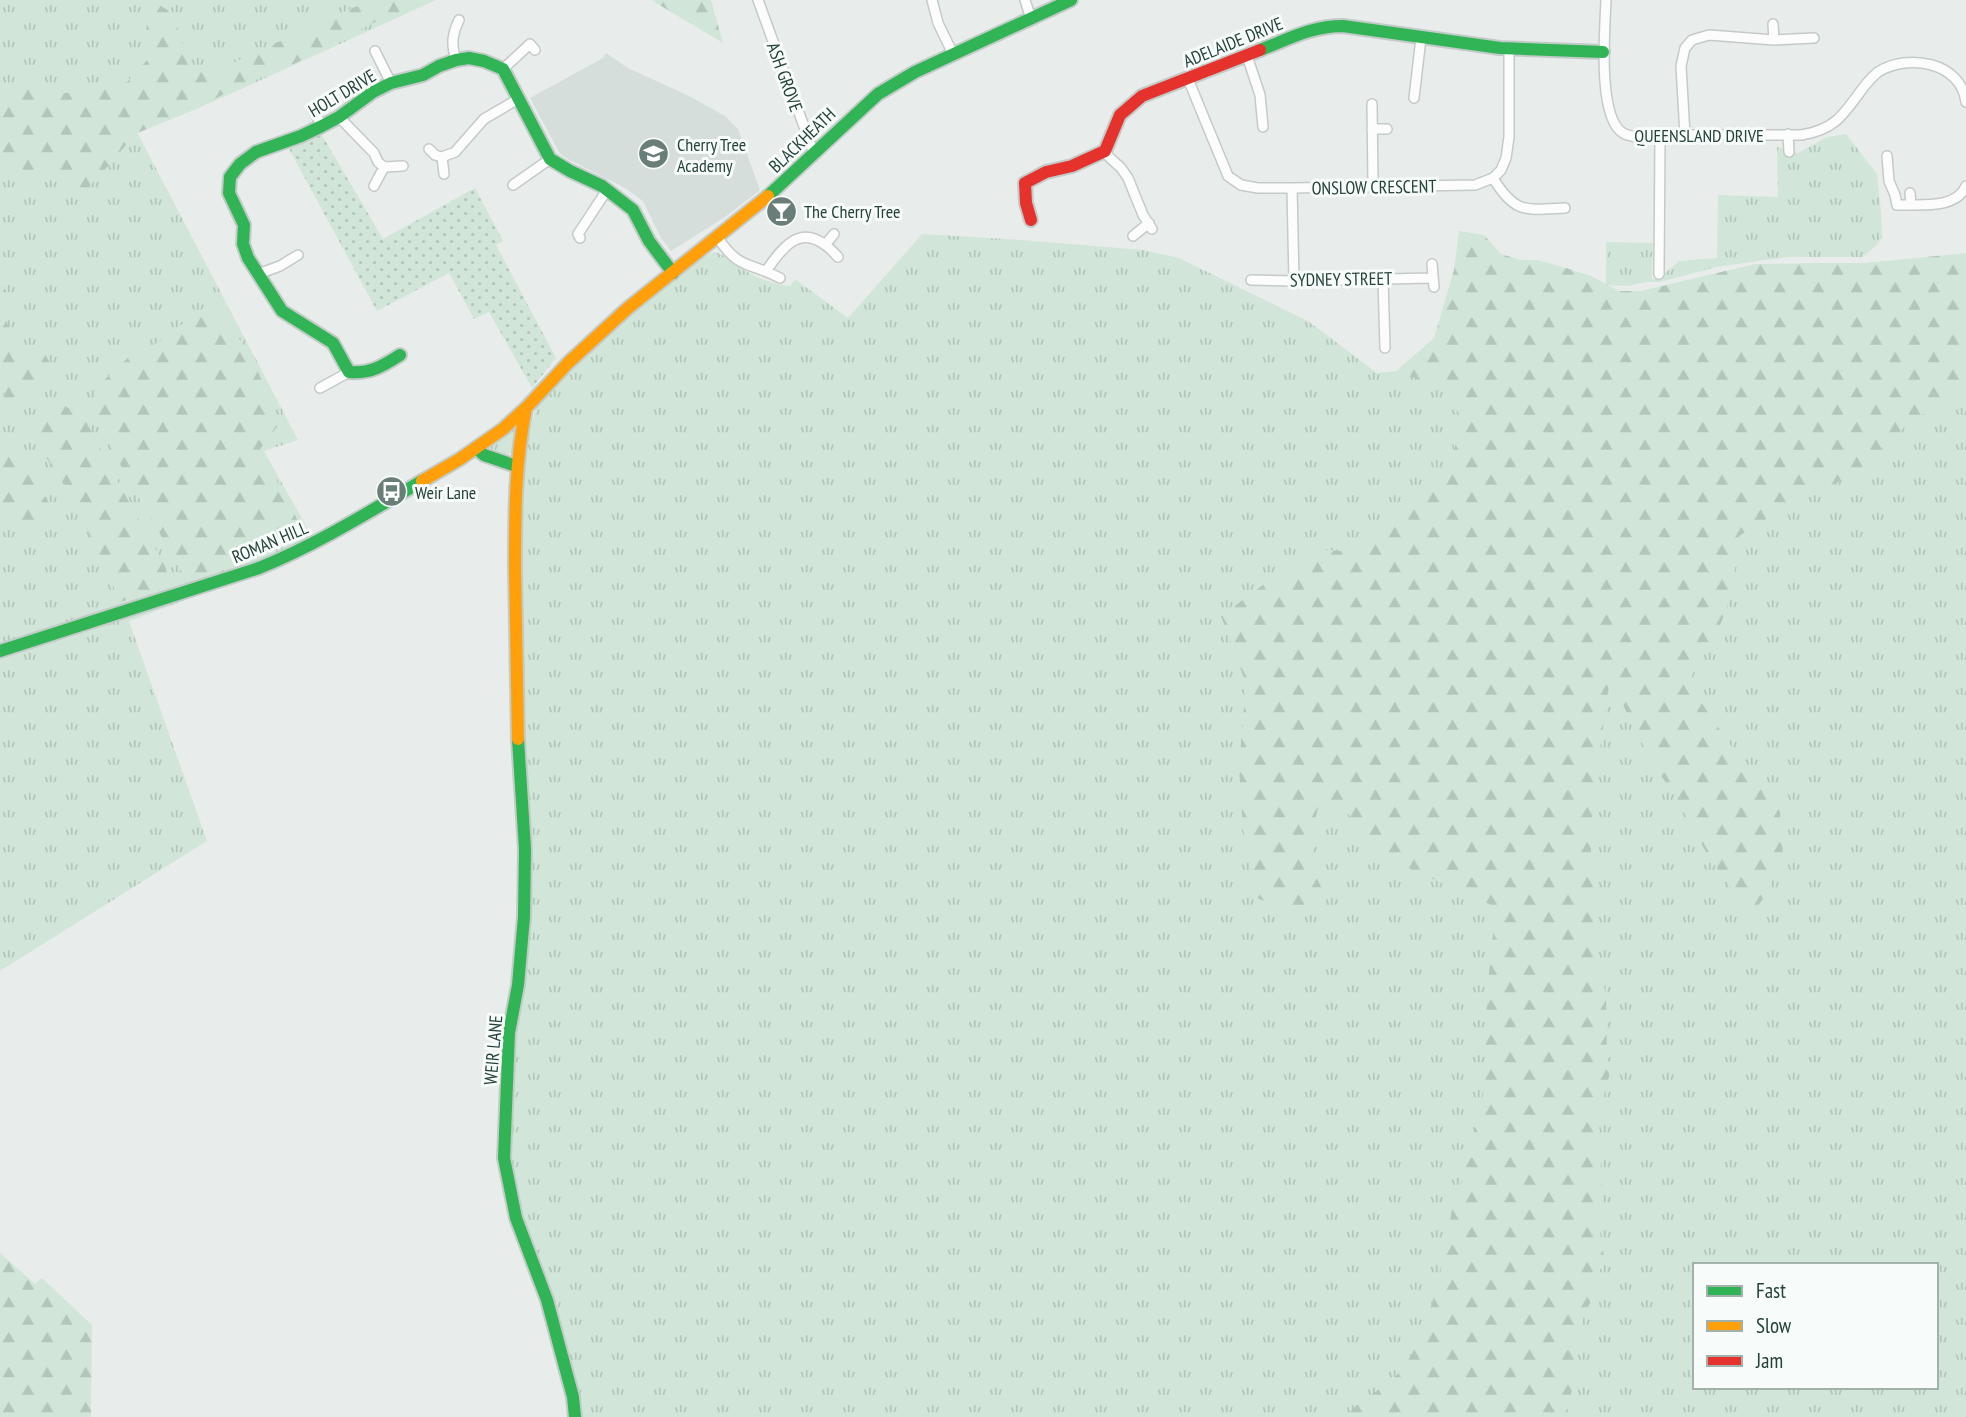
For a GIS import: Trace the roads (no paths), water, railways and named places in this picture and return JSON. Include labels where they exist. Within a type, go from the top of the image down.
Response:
[{"type":"street","name":"ASH GROVE","points":[[758,0],[814,154]]},
{"type":"street","points":[[932,0],[938,23],[953,54]]},
{"type":"street","points":[[1025,0],[1031,19]]},
{"type":"street","name":"BLACKHEATH","points":[[526,408],[568,363],[628,308],[758,206],[878,94],[915,72],[1071,0]]},
{"type":"street","name":"QUEENSLAND DRIVE","points":[[1606,0],[1603,52],[1607,102],[1617,128],[1626,135],[1660,138],[1817,132],[1834,124],[1878,72],[1892,66],[1911,63],[1936,65],[1949,72],[1965,95],[1966,102]]},
{"type":"street","points":[[459,20],[452,39],[456,60],[469,58],[503,69],[550,159],[607,190],[634,210],[649,241],[673,272]]},
{"type":"street","points":[[1773,24],[1774,40]]},
{"type":"street","name":"ADELAIDE DRIVE","points":[[1105,151],[1120,115],[1142,96],[1325,26],[1343,26],[1509,48],[1603,52]]},
{"type":"street","points":[[1685,135],[1681,66],[1685,48],[1692,40],[1709,35],[1774,40],[1814,38]]},
{"type":"street","points":[[1421,38],[1415,95],[1426,94]]},
{"type":"street","points":[[503,69],[530,44],[535,50]]},
{"type":"street","points":[[1509,48],[1509,136],[1506,158],[1501,170],[1493,178],[1513,204],[1528,208],[1565,208]]},
{"type":"street","points":[[375,51],[391,83]]},
{"type":"street","points":[[1247,57],[1260,95],[1262,127]]},
{"type":"street","name":"HOLT DRIVE","points":[[349,372],[333,343],[282,312],[248,258],[243,244],[244,225],[229,193],[230,177],[240,164],[256,152],[301,136],[340,117],[357,102],[391,83],[423,75],[456,60]]},
{"type":"street","name":"ONSLOW CRESCENT","points":[[1188,79],[1228,176],[1234,182],[1248,187],[1475,185],[1493,178]]},
{"type":"street","points":[[429,149],[442,158],[455,152],[484,119],[518,99]]},
{"type":"street","points":[[1372,104],[1373,185]]},
{"type":"street","points":[[312,108],[322,126]]},
{"type":"street","points":[[340,117],[384,167],[403,166]]},
{"type":"street","points":[[1372,129],[1387,129]]},
{"type":"street","name":"QUEENSLAND DRIVE","points":[[1788,134],[1789,152]]},
{"type":"street","points":[[1660,138],[1662,267]]},
{"type":"street","points":[[1032,213],[1025,183],[1046,172],[1072,166],[1105,151],[1128,178],[1143,215],[1151,226],[1133,236]]},
{"type":"street","points":[[1887,156],[1889,181],[1898,205],[1951,201],[1963,193],[1966,186]]},
{"type":"street","points":[[442,158],[444,174]]},
{"type":"street","points":[[513,185],[550,159]]},
{"type":"street","points":[[374,186],[384,167]]},
{"type":"street","points":[[1293,188],[1294,281]]},
{"type":"street","points":[[577,234],[607,190]]},
{"type":"street","points":[[1910,193],[1910,205]]},
{"type":"street","points":[[1548,209],[1549,221]]},
{"type":"street","points":[[825,244],[834,233]]},
{"type":"street","points":[[766,271],[783,247],[791,241],[808,237],[825,244],[838,257]]},
{"type":"street","points":[[718,238],[726,251],[744,265],[780,278]]},
{"type":"street","points":[[258,274],[280,266],[298,255]]},
{"type":"street","name":"SYDNEY STREET","points":[[1251,280],[1382,279],[1433,282],[1432,264]]},
{"type":"street","points":[[1372,341],[1385,344],[1382,279]]},
{"type":"street","points":[[320,388],[349,372],[361,374],[376,371],[400,355]]},
{"type":"street","name":"ROMAN HILL","points":[[0,651],[248,572],[286,557],[416,485],[476,448],[526,408]]},
{"type":"street","name":"WEIR LANE","points":[[526,408],[516,466],[516,662],[524,849],[524,917],[518,985],[509,1033],[504,1158],[516,1218],[547,1300],[573,1397],[575,1417]]},
{"type":"street","points":[[476,448],[484,455],[516,466]]},
{"type":"place","name":"Cherry Tree Academy","points":[[654,154]]},
{"type":"place","name":"The Cherry Tree","points":[[781,211]]},
{"type":"place","name":"Weir Lane","points":[[392,492]]}]
